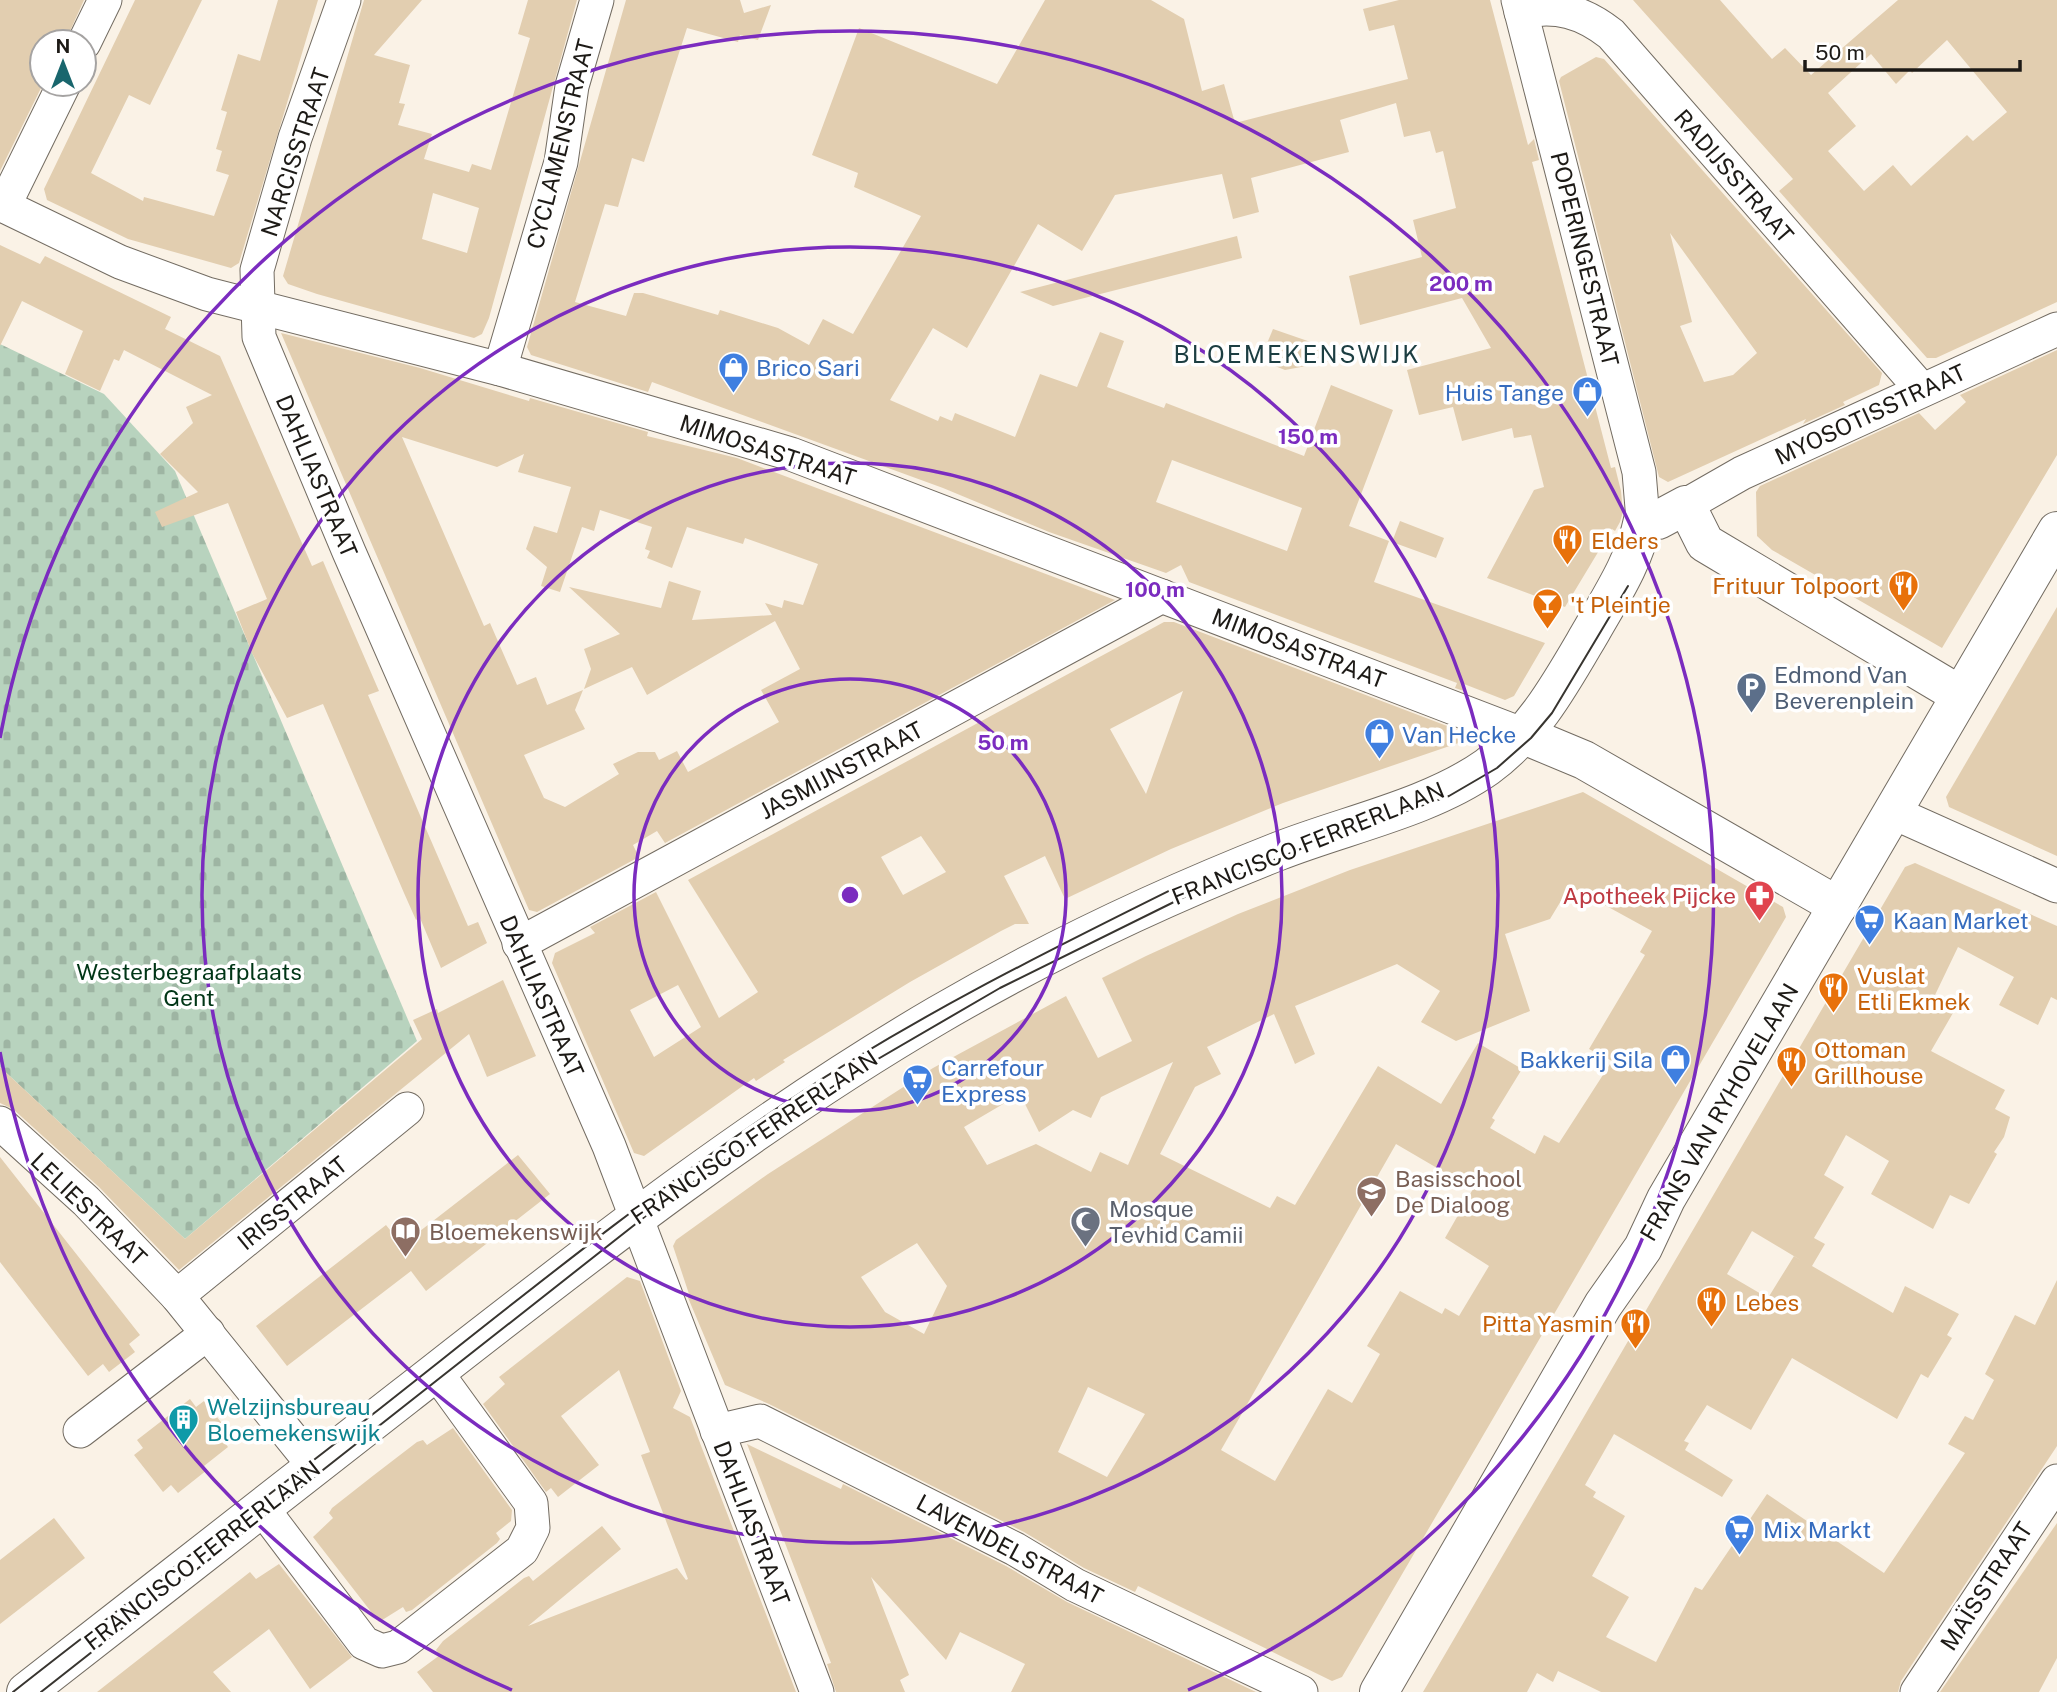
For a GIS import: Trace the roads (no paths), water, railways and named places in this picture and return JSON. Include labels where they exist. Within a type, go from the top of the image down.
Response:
[{"type":"street","points":[[91,28],[105,0]]},
{"type":"street","name":"NARCISSTRAAT","points":[[257,306],[257,270],[295,138],[344,0]]},
{"type":"street","name":"CYCLAMENSTRAAT","points":[[500,369],[561,162],[572,86],[597,0]]},
{"type":"street","name":"RADIJSSTRAAT","points":[[1519,6],[1578,13],[1611,34],[1922,390]]},
{"type":"street","name":"POPERINGESTRAAT","points":[[1519,6],[1639,472],[1643,520]]},
{"type":"street","points":[[2,205],[57,98]]},
{"type":"street","name":"MIMOSASTRAAT","points":[[2,205],[121,261],[207,294],[500,369],[803,458],[1524,735]]},
{"type":"street","name":"DAHLIASTRAAT","points":[[257,306],[259,337],[519,944],[609,1146],[817,1692]]},
{"type":"street","name":"MYOSOTISSTRAAT","points":[[1686,505],[1742,473],[2057,329]]},
{"type":"street","points":[[1838,906],[1584,760],[1524,735],[1555,693],[1622,577],[1633,556],[1643,520],[1658,520],[1686,505],[1704,543],[1960,695]]},
{"type":"street","name":"FRANS VAN RYHOVELAAN","points":[[1379,1692],[1603,1305],[1643,1248],[1666,1199],[2057,531]]},
{"type":"street","name":"JASMIJNSTRAAT","points":[[519,944],[1162,596]]},
{"type":"street","name":"FRANCISCO FERRERLAAN","points":[[26,1692],[635,1217],[784,1111],[941,1013],[1183,891],[1278,852],[1437,794],[1484,769],[1524,735]]},
{"type":"street","points":[[1892,812],[2057,886]]},
{"type":"street","name":"IRISSTRAAT","points":[[177,1296],[407,1109]]},
{"type":"street","name":"LELIESTRAAT","points":[[0,1123],[86,1201],[177,1296],[315,1468]]},
{"type":"street","points":[[80,1431],[208,1334]]},
{"type":"street","points":[[262,1508],[365,1643],[382,1651],[398,1647],[502,1566],[522,1550],[533,1528],[531,1503],[436,1372]]},
{"type":"street","name":"LAVENDELSTRAAT","points":[[717,1432],[760,1421],[1015,1549],[1075,1585],[1301,1692]]},
{"type":"street","name":"MAÏSSTRAAT","points":[[1917,1692],[2057,1481]]},
{"type":"tram line","points":[[41,1692],[661,1204],[847,1077],[1000,988],[1182,898],[1315,843],[1449,796],[1497,768],[1531,738],[1552,713],[1628,586]]},
{"type":"tram line","points":[[13,1692],[577,1253],[734,1138],[837,1070],[936,1011],[1193,879]]},
{"type":"place","name":"Brico Sari","points":[[733,394]]},
{"type":"place","name":"Huis Tange","points":[[1587,419]]},
{"type":"place","name":"Elders","points":[[1568,567]]},
{"type":"place","name":"Frituur Tolpoort","points":[[1903,612]]},
{"type":"place","name":"'t Pleintje","points":[[1547,631]]},
{"type":"place","name":"Edmond Van Beverenplein","points":[[1751,714]]},
{"type":"place","name":"Van Hecke","points":[[1379,761]]},
{"type":"place","name":"Apotheek Pijcke","points":[[1759,922]]},
{"type":"place","name":"Kaan Market","points":[[1870,947]]},
{"type":"place","name":"Vuslat Etli Ekmek","points":[[1834,1015]]},
{"type":"place","name":"Bakkerij Sila","points":[[1676,1086]]},
{"type":"place","name":"Ottoman Grillhouse","points":[[1791,1089]]},
{"type":"place","name":"Carrefour Express","points":[[918,1107]]},
{"type":"place","name":"Basisschool De Dialoog","points":[[1372,1218]]},
{"type":"place","name":"Mosque Tevhid Camii","points":[[1086,1248]]},
{"type":"place","name":"Bloemekenswijk","points":[[406,1258]]},
{"type":"place","name":"Lebes","points":[[1712,1329]]},
{"type":"place","name":"Pitta Yasmin","points":[[1636,1350]]},
{"type":"place","name":"Welzijnsbureau Bloemekenswijk","points":[[184,1446]]},
{"type":"place","name":"Mix Markt","points":[[1740,1556]]},
{"type":"district","name":"BLOEMEKENSWIJK","points":[[1297,354]]},
{"type":"park label","name":"Westerbegraafplaats Gent","points":[[189,984]]}]
